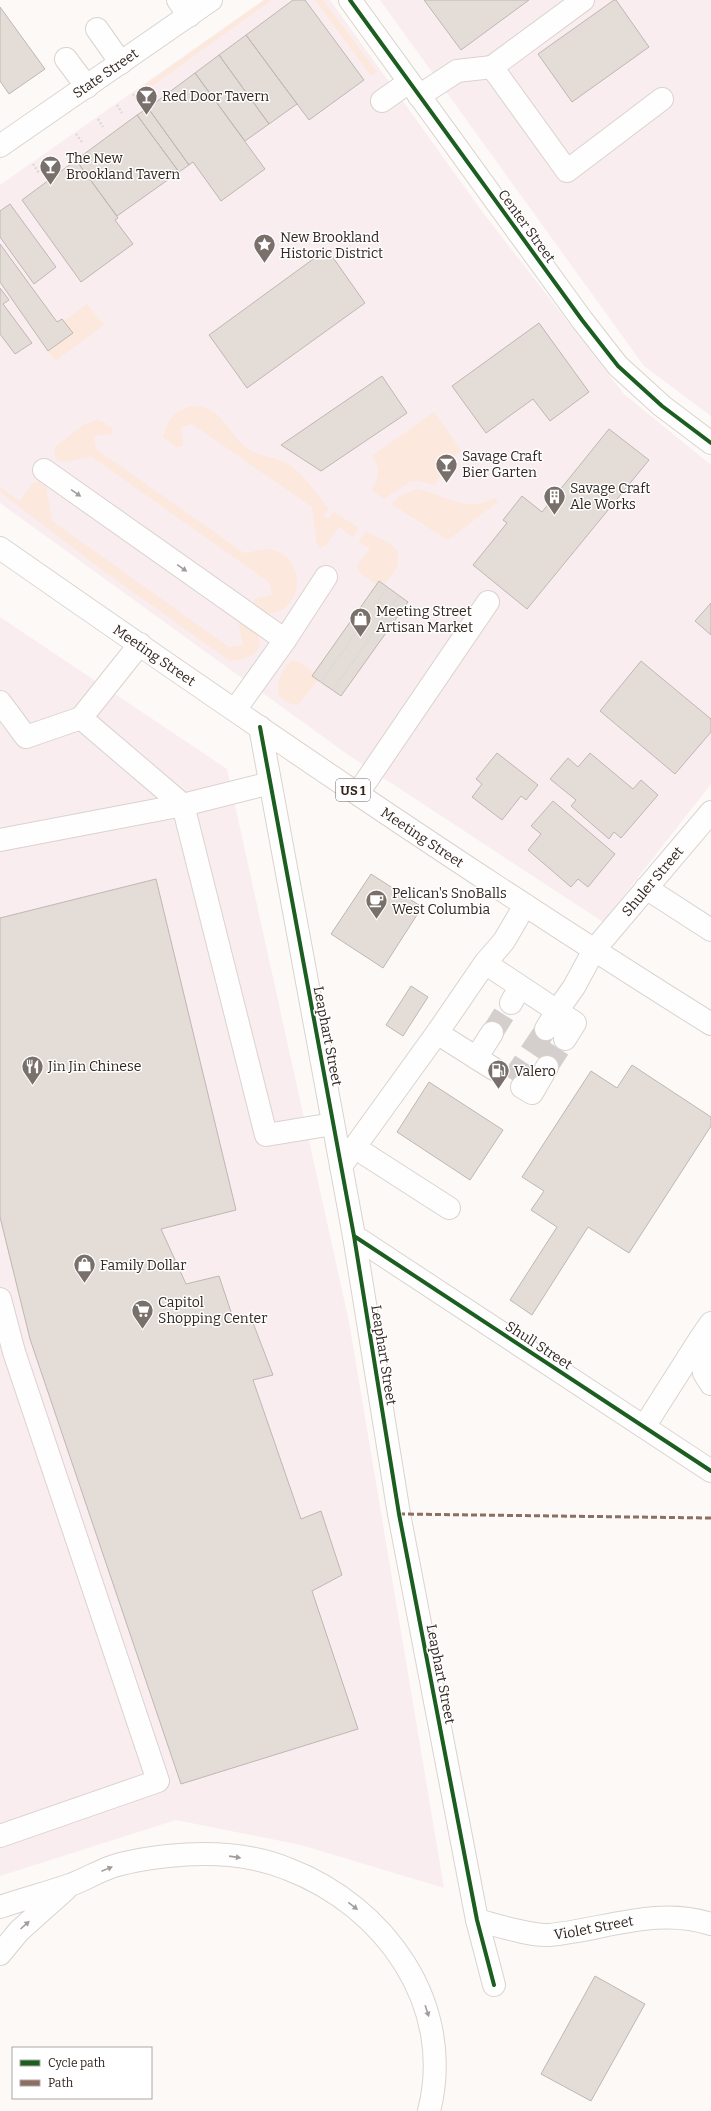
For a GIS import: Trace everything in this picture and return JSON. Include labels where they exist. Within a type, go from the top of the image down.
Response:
[{"type":"main road","name":"State Street","points":[[1,143],[121,63],[183,8],[211,0]]},
{"type":"main road","name":"Center Street","points":[[350,0],[582,320],[618,366],[662,406],[711,443]]},
{"type":"main road","points":[[382,101],[457,71],[492,67],[583,0]]},
{"type":"main road","points":[[97,30],[121,63]]},
{"type":"main road","points":[[66,59],[87,87]]},
{"type":"main road","points":[[492,67],[567,171],[662,99]]},
{"type":"main road","points":[[44,470],[285,640]]},
{"type":"main road","name":"Meeting Street","points":[[0,548],[235,710],[525,905],[711,1024]]},
{"type":"main road","points":[[235,710],[285,640],[326,577]]},
{"type":"main road","points":[[358,793],[488,602]]},
{"type":"main road","points":[[0,702],[26,737],[81,718],[140,644]]},
{"type":"main road","points":[[81,718],[183,805],[266,1135],[333,1124]]},
{"type":"main road","name":"Leaphart Street","points":[[260,727],[354,1236],[399,1514],[477,1920],[494,1985]]},
{"type":"main road","points":[[0,840],[183,805],[270,783]]},
{"type":"main road","name":"Shuler Street","points":[[551,1020],[574,987],[594,950],[711,812]]},
{"type":"main road","points":[[646,888],[711,930]]},
{"type":"main road","points":[[341,1166],[437,1034],[485,963],[504,941],[525,905]]},
{"type":"main road","points":[[485,963],[516,995],[551,1020],[575,1023],[565,1038]]},
{"type":"main road","points":[[476,1058],[492,1033]]},
{"type":"main road","points":[[437,1034],[494,1069]]},
{"type":"main road","points":[[522,1086],[532,1093],[547,1067]]},
{"type":"main road","points":[[354,1147],[449,1208]]},
{"type":"main road","name":"Shull Street","points":[[354,1236],[711,1471]]},
{"type":"main road","points":[[0,1299],[14,1352],[158,1781],[0,1836]]},
{"type":"main road","points":[[644,1427],[706,1331]]},
{"type":"main road","points":[[706,1331],[704,1373],[711,1384]]},
{"type":"main road","points":[[0,1907],[71,1884],[112,1866],[170,1856],[230,1856],[259,1860],[287,1868],[314,1880],[340,1895],[363,1913],[384,1934],[402,1958],[416,1983],[428,2012],[433,2041],[435,2071],[429,2111]]},
{"type":"main road","points":[[0,1954],[19,1931],[71,1884]]},
{"type":"main road","name":"Violet Street","points":[[477,1920],[547,1935],[646,1918],[675,1918],[711,1924]]},
{"type":"path","points":[[133,94],[139,102]]},
{"type":"path","points":[[117,105],[122,113]]},
{"type":"path","points":[[98,119],[103,127]]},
{"type":"path","points":[[76,134],[82,142]]},
{"type":"path","points":[[33,164],[39,173]]},
{"type":"path","points":[[321,682],[387,588]]},
{"type":"path","points":[[333,690],[399,596]]},
{"type":"shaded area","points":[[264,0],[330,0],[484,214],[624,394],[711,465],[711,784],[603,922],[347,754],[0,503],[0,185]]},
{"type":"shaded area","points":[[264,0],[272,0],[145,91],[142,87]]},
{"type":"shaded area","points":[[315,0],[323,0],[377,72],[371,76]]},
{"type":"shaded area","points":[[380,0],[711,0],[711,416],[644,366]]},
{"type":"shaded area","points":[[87,304],[104,325],[55,361],[48,351],[72,333],[64,321]]},
{"type":"shaded area","points":[[192,406],[203,407],[219,416],[242,444],[250,450],[282,461],[297,470],[329,509],[323,515],[328,519],[334,512],[357,527],[358,529],[353,537],[339,527],[325,546],[320,548],[317,545],[312,507],[192,424],[181,427],[182,446],[176,447],[163,437],[167,426],[173,417],[186,408]]},
{"type":"shaded area","points":[[434,412],[461,450],[446,465],[435,485],[418,481],[410,482],[384,499],[372,490],[376,481],[378,468],[372,456]]},
{"type":"shaded area","points":[[97,420],[104,422],[113,429],[111,434],[94,436],[96,449],[244,553],[269,549],[275,550],[286,556],[296,573],[297,585],[294,595],[288,604],[280,610],[271,613],[262,611],[253,604],[255,599],[272,595],[270,583],[92,457],[65,462],[56,460],[54,449],[56,446],[85,424]]},
{"type":"shaded area","points":[[39,481],[46,487],[52,521],[229,647],[243,645],[239,625],[240,623],[252,628],[259,640],[256,651],[246,658],[230,661],[102,570],[0,492],[0,487],[20,501],[33,483]]},
{"type":"shaded area","points":[[416,489],[427,491],[464,504],[484,502],[495,498],[498,502],[448,540],[391,504],[400,496]]},
{"type":"shaded area","points":[[367,532],[391,544],[398,552],[397,567],[384,585],[379,581],[376,584],[361,574],[357,568],[358,564],[370,549],[359,542],[364,533]]},
{"type":"shaded area","points":[[0,617],[227,769],[349,1322],[444,1888],[301,1845],[176,1820],[0,1876]]},
{"type":"shaded area","points":[[292,660],[299,662],[314,672],[312,675],[318,680],[298,705],[291,704],[279,696],[279,681],[285,668]]},
{"type":"building","points":[[293,0],[305,0],[364,80],[309,120],[246,35]]},
{"type":"building","points":[[424,0],[529,0],[461,50]]},
{"type":"building","points":[[616,0],[649,47],[572,102],[538,54]]},
{"type":"building","points":[[0,7],[45,69],[9,94],[0,81]]},
{"type":"building","points":[[246,35],[297,104],[269,124],[219,55]]},
{"type":"building","points":[[219,55],[269,124],[245,141],[195,73]]},
{"type":"building","points":[[195,73],[265,169],[221,201],[193,162],[189,165],[148,108]]},
{"type":"building","points":[[148,108],[189,165],[179,172],[137,115]]},
{"type":"building","points":[[137,115],[179,172],[117,216],[76,160]]},
{"type":"building","points":[[76,160],[118,218],[115,220],[133,244],[81,282],[22,200]]},
{"type":"building","points":[[10,204],[56,267],[34,284],[0,237],[0,211]]},
{"type":"building","points":[[0,244],[57,322],[62,319],[73,333],[48,351],[0,282]]},
{"type":"building","points":[[327,249],[365,303],[247,388],[209,335]]},
{"type":"building","points":[[0,288],[9,300],[3,304],[32,343],[15,354],[0,334]]},
{"type":"building","points":[[539,323],[589,392],[550,421],[533,399],[486,433],[452,386]]},
{"type":"building","points":[[382,376],[407,413],[321,471],[281,445]]},
{"type":"building","name":"Savage Craft Ale Works","points":[[609,429],[649,460],[527,609],[473,565],[507,523],[503,520],[522,496],[542,512]]},
{"type":"building","name":"Meeting Street Artisan Market","points":[[379,581],[408,602],[341,696],[312,676]]},
{"type":"building","points":[[711,603],[711,635],[695,621]]},
{"type":"building","points":[[641,661],[711,719],[711,732],[675,774],[600,711]]},
{"type":"building","points":[[497,753],[538,785],[526,800],[521,796],[502,820],[472,797],[482,784],[476,779]]},
{"type":"building","points":[[590,753],[633,789],[641,780],[658,795],[621,838],[614,832],[609,839],[571,806],[576,800],[550,779],[568,758],[578,767]]},
{"type":"building","points":[[553,801],[615,854],[588,887],[578,879],[571,887],[528,850],[541,834],[531,826]]},
{"type":"building","name":"Pelican's SnoBalls West Columbia","points":[[371,874],[422,907],[383,968],[331,934]]},
{"type":"building","name":"Capitol Shopping Center","points":[[156,879],[236,1210],[161,1229],[186,1284],[219,1276],[234,1321],[250,1315],[273,1375],[253,1380],[301,1519],[321,1511],[342,1575],[312,1591],[358,1729],[181,1784],[30,1339],[0,1217],[0,918]]},
{"type":"building","points":[[411,986],[428,997],[403,1036],[386,1025]]},
{"type":"building","points":[[632,1065],[711,1117],[711,1126],[629,1253],[588,1227],[532,1315],[510,1300],[557,1227],[531,1210],[544,1191],[522,1177],[591,1071],[617,1088]]},
{"type":"building","points":[[429,1082],[503,1130],[470,1180],[397,1132]]},
{"type":"building","points":[[595,1976],[645,2004],[591,2101],[541,2074]]},
{"type":"tunnel","points":[[492,1033],[511,1003]]},
{"type":"tunnel","points":[[512,1080],[546,1029]]},
{"type":"tunnel","points":[[547,1067],[565,1039]]},
{"type":"marked path","points":[[399,1514],[711,1518]]},
{"type":"cycle path","points":[[350,0],[582,320],[618,366],[662,406],[711,443]]},
{"type":"cycle path","points":[[260,727],[354,1236],[399,1514],[477,1920],[494,1985]]},
{"type":"cycle path","points":[[354,1236],[711,1471]]},
{"type":"place","name":"Red Door Tavern","points":[[146,116]]},
{"type":"place","name":"The New Brookland Tavern","points":[[50,186]]},
{"type":"place","name":"New Brookland Historic District","points":[[265,264]]},
{"type":"place","name":"Savage Craft Bier Garten","points":[[447,484]]},
{"type":"place","name":"Savage Craft Ale Works","points":[[555,516]]},
{"type":"place","name":"Meeting Street Artisan Market","points":[[360,638]]},
{"type":"place","name":"Pelican's SnoBalls West Columbia","points":[[377,920]]},
{"type":"place","name":"Jin Jin Chinese","points":[[32,1086]]},
{"type":"place","name":"Valero","points":[[498,1090]]},
{"type":"place","name":"Family Dollar","points":[[84,1284]]},
{"type":"place","name":"Capitol Shopping Center","points":[[142,1330]]}]
